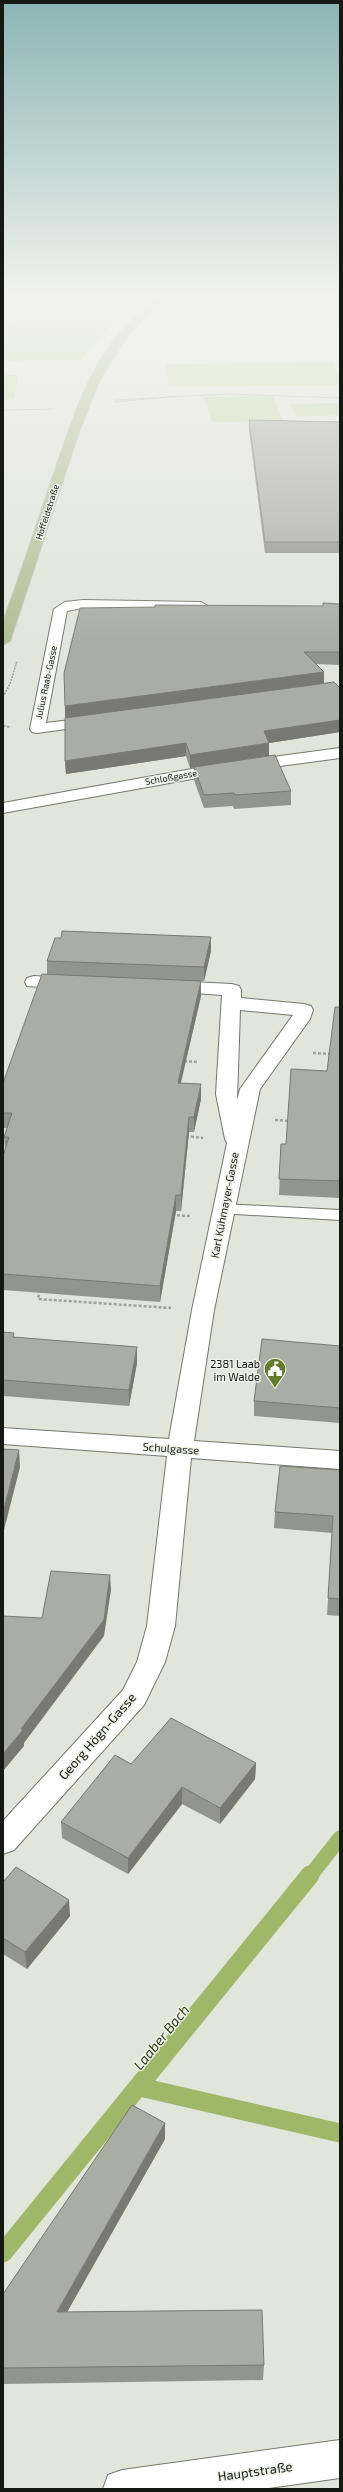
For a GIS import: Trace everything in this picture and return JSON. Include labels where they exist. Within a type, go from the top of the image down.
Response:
[{"type":"main road","name":"Hoffeldstraße","points":[[3,641],[81,410]]},
{"type":"street","name":"Julius Raab-Gasse","points":[[107,719],[37,729],[61,609],[70,605],[83,604],[215,606]]},
{"type":"street","name":"Schloßgasse","points":[[3,808],[214,770],[340,753]]},
{"type":"street","points":[[34,982],[89,984]]},
{"type":"street","name":"Karl Kühmayer-Gasse","points":[[153,987],[232,990],[226,1094],[236,1142],[203,1310],[180,1449]]},
{"type":"street","points":[[231,1003],[304,1010],[301,1019],[250,1089],[236,1142]]},
{"type":"street","name":"Schulgasse","points":[[3,1436],[340,1460]]},
{"type":"street","name":"Georg Högn-Gasse","points":[[3,1841],[134,1697],[151,1662],[162,1626],[180,1449]]},
{"type":"street","name":"Hauptstraße","points":[[122,2489],[340,2459]]},
{"type":"lane","points":[[223,1214],[340,1215]]},
{"type":"path","points":[[180,1060],[228,1064]]},
{"type":"path","points":[[243,1118],[295,1121]]},
{"type":"path","points":[[180,1136],[236,1142]]},
{"type":"path","points":[[167,1215],[223,1214]]},
{"type":"path","points":[[42,1284],[38,1299],[203,1310]]},
{"type":"green space","points":[[208,410],[279,410],[283,421],[212,422]]},
{"type":"green space","points":[[293,410],[340,410],[340,415],[297,417]]},
{"type":"building","points":[[249,420],[340,422],[340,542],[265,542]]},
{"type":"building","points":[[323,603],[340,604],[340,652],[304,652],[324,672],[65,706],[64,673],[80,608],[155,607],[155,605],[323,606]]},
{"type":"building","points":[[334,682],[340,688],[340,720],[264,731],[269,743],[190,755],[186,743],[65,761],[65,718]]},
{"type":"building","points":[[275,755],[291,791],[235,795],[234,793],[204,795],[194,767]]},
{"type":"building","points":[[62,931],[211,937],[204,967],[47,961],[55,938],[61,938]]},
{"type":"building","points":[[42,974],[201,981],[178,1083],[201,1084],[194,1117],[189,1117],[181,1195],[176,1195],[160,1286],[3,1274],[3,1156],[9,1137],[4,1137],[12,1113],[3,1113],[3,1083]]},
{"type":"building","points":[[335,1007],[340,1007],[340,1181],[279,1179],[281,1144],[286,1144],[291,1069],[327,1071]]},
{"type":"building","points":[[3,1332],[14,1333],[13,1337],[137,1347],[129,1390],[3,1380]]},
{"type":"building","points":[[262,1339],[340,1346],[340,1408],[254,1401]]},
{"type":"building","points":[[3,1449],[19,1450],[3,1513]]},
{"type":"building","points":[[280,1466],[340,1470],[340,1599],[328,1598],[333,1516],[275,1512]]},
{"type":"building","points":[[51,1571],[110,1575],[104,1620],[21,1729],[23,1730],[3,1754],[3,1616],[42,1618]]},
{"type":"building","points":[[171,1718],[256,1763],[220,1808],[182,1787],[128,1858],[61,1822],[115,1755],[131,1764]]},
{"type":"building","points":[[16,1867],[69,1900],[25,1952],[3,1938],[3,1882]]},
{"type":"building","points":[[132,2105],[165,2123],[57,2312],[262,2310],[264,2365],[3,2368],[3,2294]]},
{"type":"waterway","name":"Laaber Bach","points":[[310,1876],[340,1838]]},
{"type":"waterway","name":"Laaber Bach","points":[[3,2253],[310,1875]]},
{"type":"waterway","points":[[140,2087],[340,2133]]},
{"type":"place","name":"2381 Laab im Walde","points":[[275,1388]]}]
